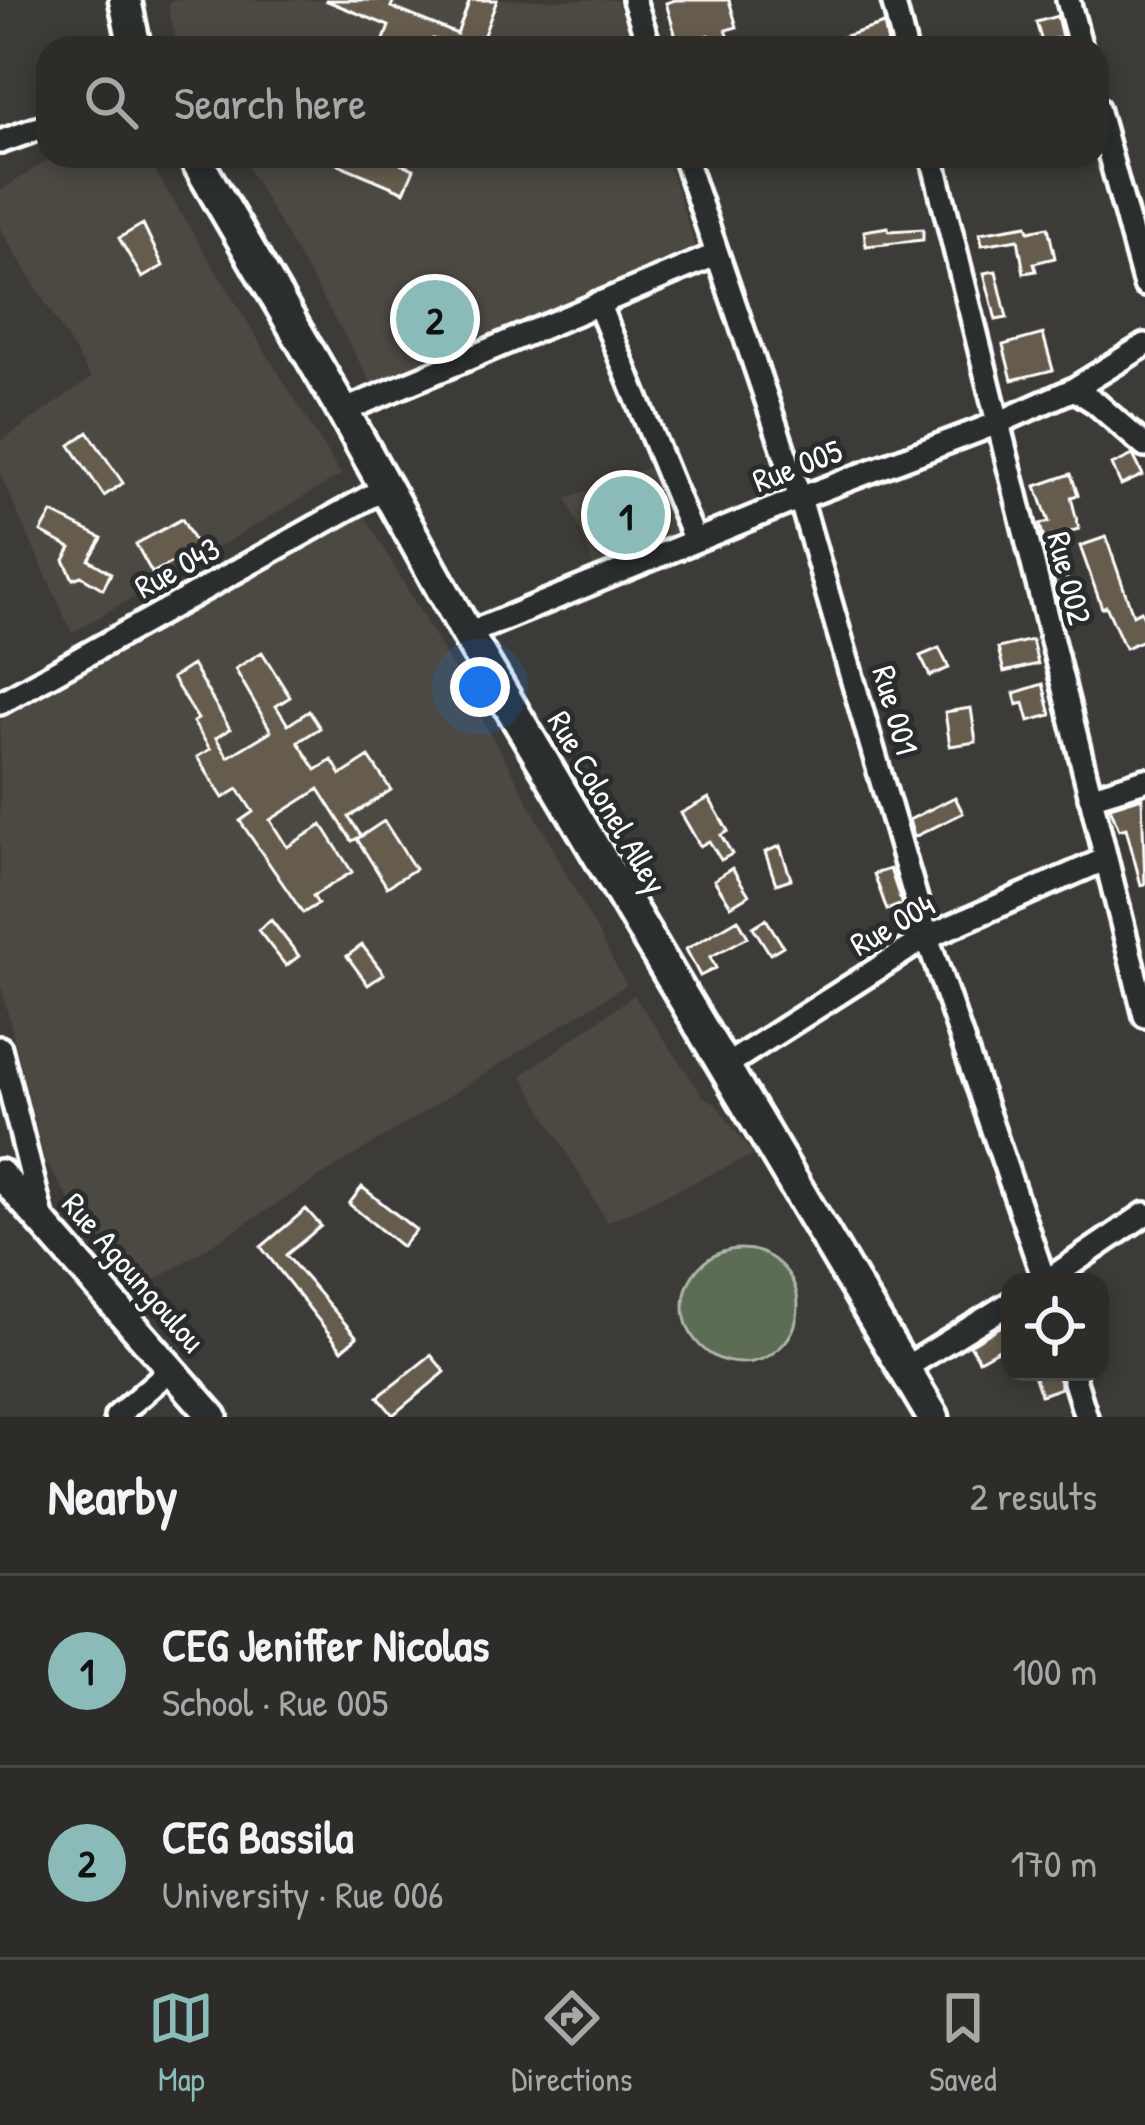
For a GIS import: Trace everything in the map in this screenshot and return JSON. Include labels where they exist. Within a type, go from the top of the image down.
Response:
[{"type":"highway","points":[[125,0],[132,36]]},
{"type":"highway","name":"Rue Colonel Alley","points":[[201,168],[467,634],[933,1417]]},
{"type":"main road","name":"Rue Agoungoulou","points":[[0,1174],[213,1417]]},
{"type":"street","points":[[634,0],[646,36]]},
{"type":"street","points":[[893,0],[902,36]]},
{"type":"street","points":[[1068,0],[1078,36]]},
{"type":"street","points":[[0,142],[36,129]]},
{"type":"street","points":[[1109,152],[1145,285]]},
{"type":"street","name":"Rue 001","points":[[688,168],[800,498],[927,938],[1042,1273]]},
{"type":"street","name":"Rue 002","points":[[935,168],[1145,1016]]},
{"type":"street","points":[[343,412],[715,255]]},
{"type":"street","points":[[598,303],[695,541]]},
{"type":"street","name":"Rue 005","points":[[467,634],[998,423],[1074,389],[1145,345]]},
{"type":"street","points":[[1074,389],[1145,446]]},
{"type":"street","name":"Rue 043","points":[[0,703],[385,488]]},
{"type":"street","points":[[1090,797],[1145,780]]},
{"type":"street","name":"Rue 004","points":[[722,1068],[927,938],[1106,859]]},
{"type":"street","points":[[0,1048],[10,1134],[42,1217]]},
{"type":"street","points":[[1058,1273],[1145,1214]]},
{"type":"street","points":[[905,1368],[1001,1309]]},
{"type":"street","points":[[116,1417],[170,1370]]},
{"type":"street","points":[[1075,1381],[1086,1417]]},
{"type":"shaded area","points":[[170,0],[617,0],[628,36],[175,36]]},
{"type":"shaded area","points":[[36,168],[153,168],[341,475],[72,633],[0,474],[0,442],[91,378],[0,228],[0,191]]},
{"type":"shaded area","points":[[248,168],[670,168],[696,249],[375,389]]},
{"type":"shaded area","points":[[657,464],[685,532],[594,567],[567,498]]},
{"type":"shaded area","points":[[360,507],[509,766],[626,985],[130,1296],[45,1161],[0,982],[0,721],[19,710],[17,702]]},
{"type":"shaded area","points":[[634,995],[703,1096],[714,1102],[753,1155],[607,1222],[522,1075]]},
{"type":"green space","points":[[741,1249],[763,1253],[782,1265],[794,1284],[798,1306],[794,1328],[782,1347],[763,1359],[741,1363],[719,1359],[700,1347],[688,1328],[684,1306],[688,1284],[700,1265],[719,1253]]},
{"type":"building","points":[[325,0],[394,0],[391,7],[457,34],[470,0],[497,0],[484,36],[385,36],[389,26]]},
{"type":"building","points":[[729,0],[737,27],[726,30],[728,36],[676,36],[666,3]]},
{"type":"building","points":[[1057,16],[1062,36],[1040,36],[1036,22]]},
{"type":"building","points":[[884,24],[886,36],[845,36]]},
{"type":"building","points":[[347,168],[414,169],[404,192]]},
{"type":"building","points":[[143,224],[163,266],[142,278],[119,238]]},
{"type":"building","points":[[1027,225],[1029,231],[1048,227],[1055,258],[1034,263],[1036,271],[1024,273],[1018,239],[982,245],[980,233]]},
{"type":"building","points":[[888,227],[889,231],[923,229],[923,240],[866,246],[864,231]]},
{"type":"building","points":[[996,271],[1007,318],[996,320],[984,273]]},
{"type":"building","points":[[1043,334],[1053,370],[1012,380],[1003,345]]},
{"type":"building","points":[[88,432],[123,483],[104,496],[70,445]]},
{"type":"building","points":[[1133,455],[1143,475],[1121,485],[1112,465]]},
{"type":"building","points":[[1071,474],[1078,495],[1071,497],[1079,529],[1052,536],[1080,616],[1064,622],[1040,524],[1049,522],[1036,486]]},
{"type":"building","points":[[52,513],[102,538],[89,560],[111,573],[103,589],[81,576],[73,579],[64,560],[71,548],[41,532]]},
{"type":"building","points":[[182,519],[198,548],[152,573],[136,544]]},
{"type":"building","points":[[1106,537],[1133,615],[1141,611],[1145,620],[1145,639],[1125,648],[1106,606],[1102,608],[1080,546]]},
{"type":"building","points":[[1032,640],[1038,664],[1004,672],[998,648]]},
{"type":"building","points":[[939,648],[949,668],[930,676],[920,656]]},
{"type":"building","points":[[262,652],[290,697],[276,706],[288,725],[309,711],[320,728],[298,742],[316,770],[332,760],[341,775],[369,757],[391,790],[349,817],[361,836],[352,841],[319,789],[270,820],[287,847],[322,825],[352,872],[313,896],[318,904],[303,913],[240,821],[253,812],[238,789],[223,798],[197,757],[210,749],[172,678],[192,665],[230,729],[216,738],[228,757],[271,731],[235,669]]},
{"type":"building","points":[[1043,684],[1051,715],[1029,721],[1024,703],[1017,705],[1014,693]]},
{"type":"building","points":[[971,708],[976,742],[950,746],[945,712]]},
{"type":"building","points":[[955,797],[963,813],[914,837],[909,820]]},
{"type":"building","points":[[1142,797],[1145,884],[1141,885],[1126,828],[1119,830],[1110,807]]},
{"type":"building","points":[[709,798],[728,831],[721,835],[732,854],[721,860],[709,841],[700,846],[681,813]]},
{"type":"building","points":[[384,821],[415,869],[387,887],[357,839]]},
{"type":"building","points":[[780,846],[791,879],[776,884],[765,852]]},
{"type":"building","points":[[732,868],[749,895],[731,906],[714,880]]},
{"type":"building","points":[[890,869],[902,904],[887,910],[874,874]]},
{"type":"building","points":[[738,919],[748,937],[710,957],[716,968],[700,976],[686,949]]},
{"type":"building","points":[[766,919],[783,946],[770,954],[753,927]]},
{"type":"building","points":[[271,920],[299,956],[286,966],[258,930]]},
{"type":"building","points":[[362,945],[384,974],[368,985],[347,956]]},
{"type":"building","points":[[362,1187],[416,1230],[402,1247],[349,1204]]},
{"type":"building","points":[[306,1209],[321,1226],[286,1255],[357,1337],[342,1350],[261,1247]]},
{"type":"building","points":[[1001,1326],[1001,1348],[979,1360],[970,1345]]},
{"type":"building","points":[[431,1355],[445,1372],[393,1415],[378,1397]]},
{"type":"building","points":[[1036,1381],[1059,1381],[1061,1388],[1041,1395]]},
{"type":"place","name":"CEG Bassila","points":[[435,319]]},
{"type":"place","name":"CEG Jeniffer Nicolas","points":[[626,515]]}]
